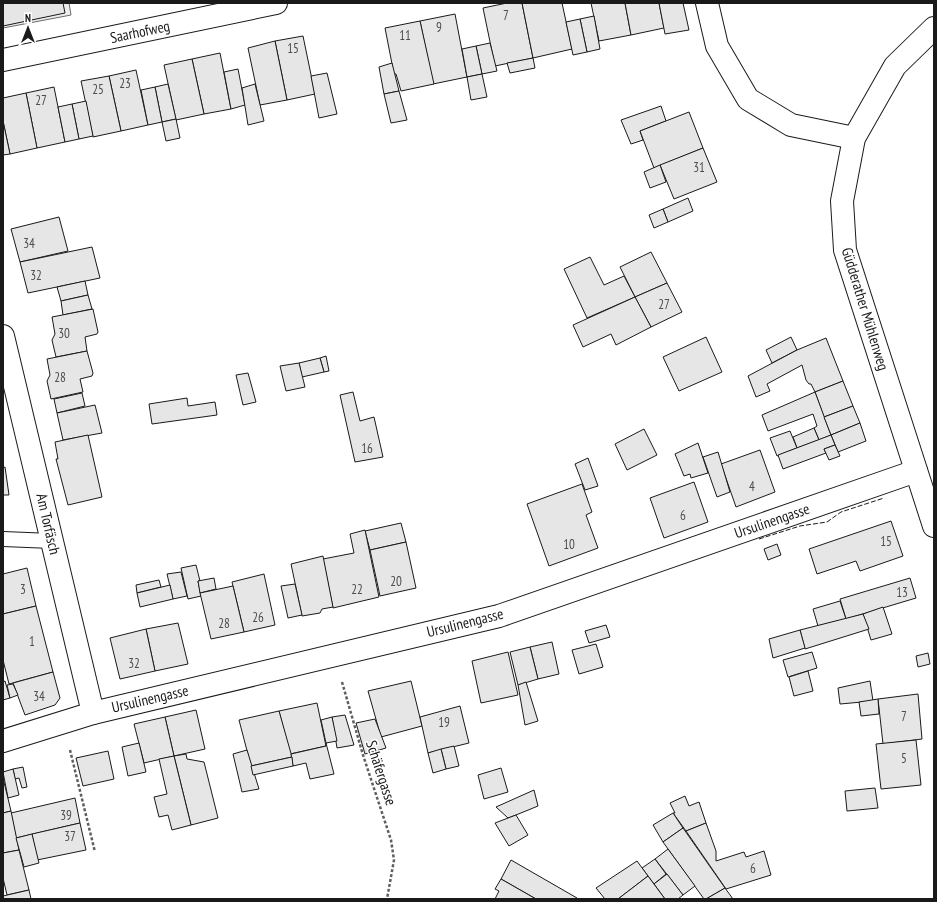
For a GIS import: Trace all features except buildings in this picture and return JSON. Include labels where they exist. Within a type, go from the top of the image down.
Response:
[{"type":"street","name":"Saarhofweg","points":[[3,60],[276,3]]},
{"type":"street","points":[[707,3],[717,46],[748,99],[791,125],[854,138]]},
{"type":"street","name":"Güdderather Mühlenweg","points":[[934,28],[895,66],[854,138],[842,201],[845,250],[934,526]]},
{"type":"street","name":"Am Torfäsch","points":[[3,336],[93,713]]},
{"type":"street","name":"Ursulinengasse","points":[[3,741],[93,713],[499,616],[916,472]]},
{"type":"lane","points":[[3,539],[52,541]]},
{"type":"path","name":"Schäfergasse","points":[[334,655],[363,755],[391,840],[394,860],[387,899]]},
{"type":"path","points":[[64,722],[95,852]]},
{"type":"shaded area","points":[[3,3],[69,3],[71,15],[3,28]]},
{"type":"fence","points":[[759,539],[800,526],[827,522],[841,512],[884,498]]}]
